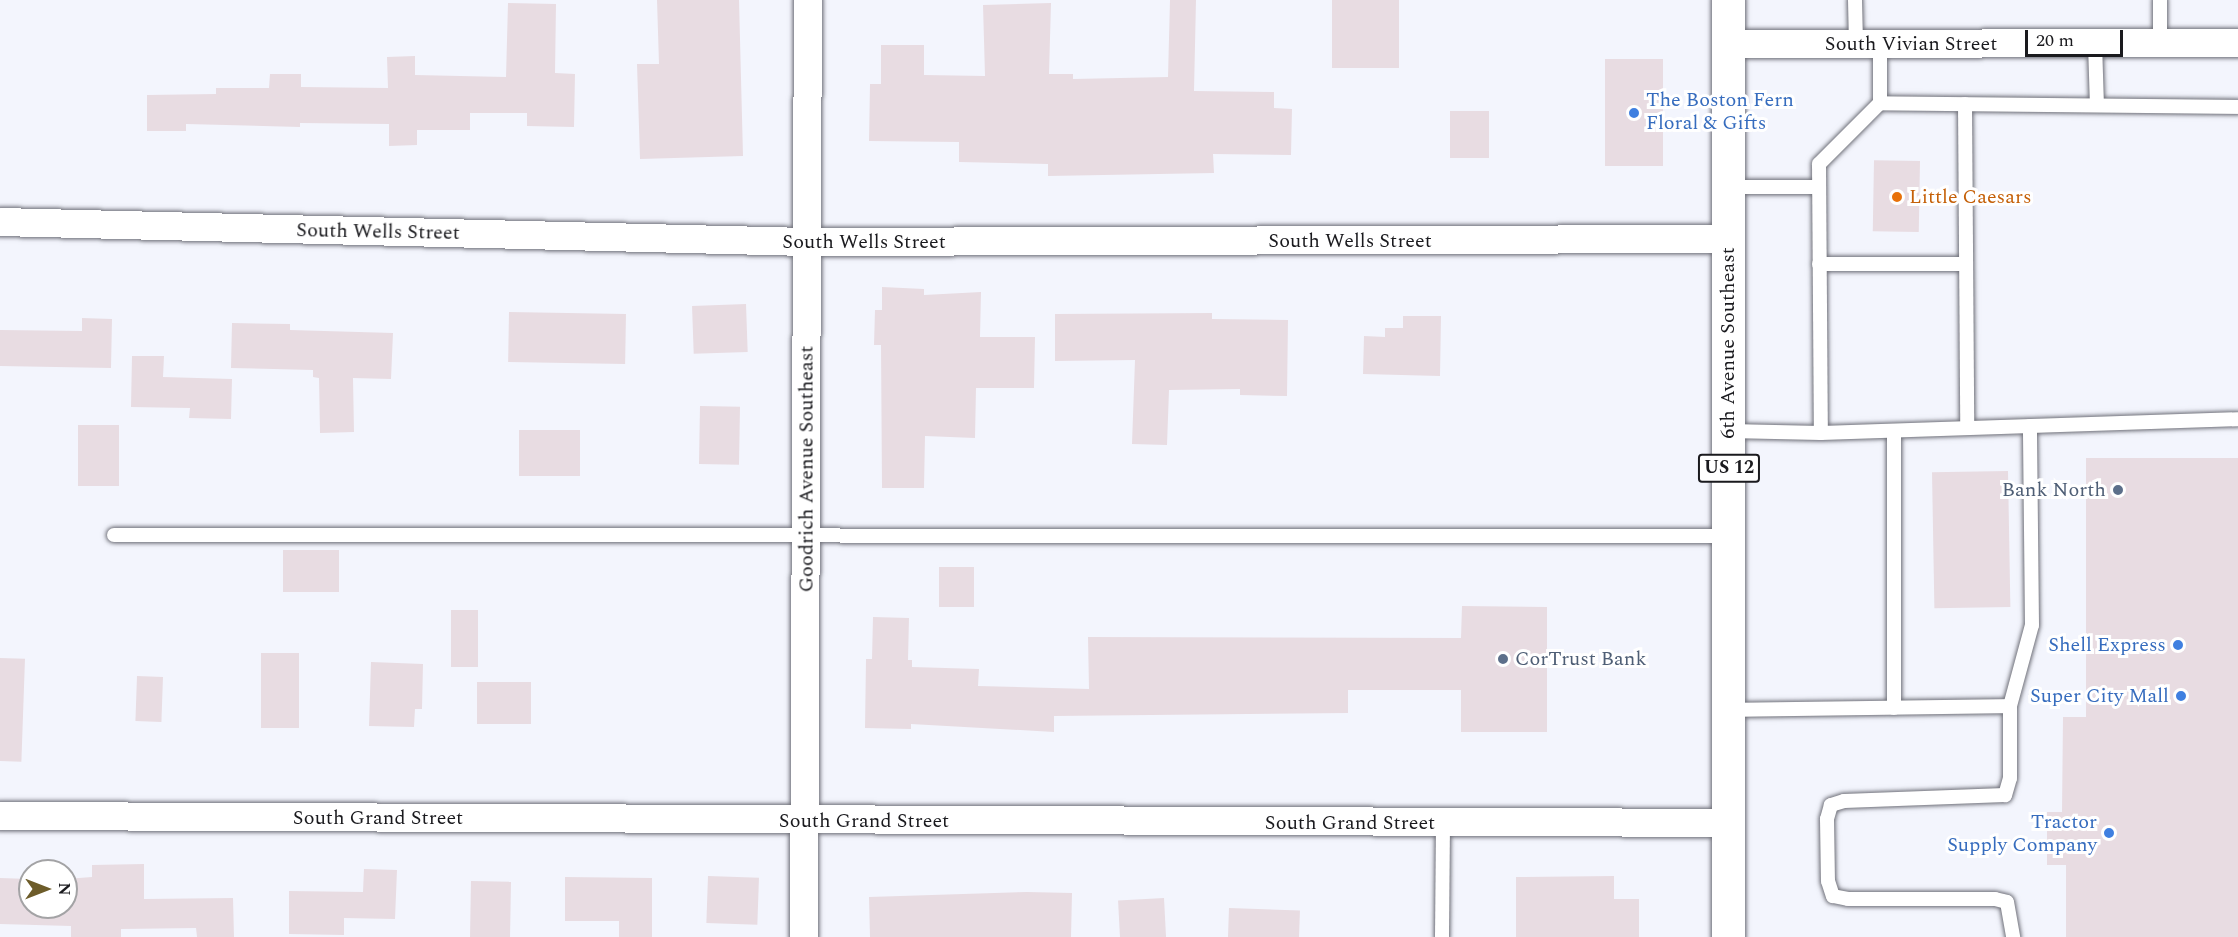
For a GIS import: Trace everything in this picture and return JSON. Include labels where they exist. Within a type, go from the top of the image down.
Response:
[{"type":"highway","name":"6th Avenue Southeast","points":[[1728,0],[1728,937]]},
{"type":"street","name":"Goodrich Avenue Southeast","points":[[804,937],[808,0]]},
{"type":"street","name":"South Vivian Street","points":[[1728,44],[2238,43]]},
{"type":"street","name":"South Wells Street","points":[[0,222],[807,242],[1728,239]]},
{"type":"street","name":"South Grand Street","points":[[0,816],[1728,823]]},
{"type":"lane","points":[[1855,0],[1868,44],[1880,103]]},
{"type":"lane","points":[[2160,0],[2160,43]]},
{"type":"lane","points":[[2096,43],[2097,105]]},
{"type":"lane","points":[[1821,433],[1819,164],[1880,103],[2238,107]]},
{"type":"lane","points":[[1965,104],[1967,428]]},
{"type":"lane","points":[[1728,187],[1819,187]]},
{"type":"lane","points":[[1819,264],[1965,264]]},
{"type":"lane","points":[[1729,431],[1821,433],[2238,419]]},
{"type":"lane","points":[[2013,937],[2012,916],[2007,902],[1995,899],[1833,896],[1827,860],[1827,819],[1831,805],[1844,801],[2005,795],[2010,778],[2010,706],[2032,625],[2030,426]]},
{"type":"lane","points":[[1894,431],[1894,708]]},
{"type":"lane","points":[[114,535],[1729,536]]},
{"type":"lane","points":[[1728,710],[2010,706]]},
{"type":"lane","points":[[1442,937],[1443,823]]},
{"type":"building","points":[[657,0],[739,0],[743,156],[640,159],[637,64],[659,64]]},
{"type":"building","points":[[1170,0],[1196,0],[1194,91],[1274,92],[1274,108],[1292,109],[1291,155],[1213,154],[1214,173],[1048,176],[1048,164],[959,162],[959,142],[869,141],[870,84],[881,84],[881,45],[924,45],[924,75],[985,76],[983,5],[1051,3],[1049,74],[1073,74],[1073,79],[1168,77]]},
{"type":"building","points":[[1332,0],[1399,0],[1399,68],[1332,68]]},
{"type":"building","points":[[508,3],[556,4],[555,73],[575,74],[574,127],[527,126],[527,113],[470,113],[470,130],[417,130],[417,145],[389,146],[389,124],[300,123],[300,127],[186,124],[186,131],[147,131],[147,95],[216,94],[216,88],[269,88],[270,74],[301,74],[301,87],[388,88],[387,57],[415,56],[415,75],[506,77]]},
{"type":"building","name":"The Boston Fern Floral & Gifts","points":[[1605,59],[1663,59],[1663,166],[1605,166]]},
{"type":"building","points":[[1450,111],[1489,111],[1489,158],[1450,158]]},
{"type":"building","name":"Little Caesars","points":[[1874,160],[1920,161],[1919,232],[1873,231]]},
{"type":"building","points":[[882,287],[924,289],[924,295],[981,292],[980,337],[1035,337],[1034,388],[976,388],[975,438],[925,436],[924,488],[882,488],[881,345],[874,345],[875,310],[882,310]]},
{"type":"building","points":[[746,304],[748,352],[694,354],[692,306]]},
{"type":"building","points":[[509,312],[626,314],[625,364],[508,362]]},
{"type":"building","points":[[1212,313],[1212,319],[1288,320],[1287,396],[1240,395],[1240,389],[1169,390],[1167,445],[1132,444],[1135,360],[1055,361],[1055,314]]},
{"type":"building","points":[[1403,316],[1441,316],[1440,376],[1363,374],[1364,336],[1385,337],[1385,328],[1403,328]]},
{"type":"building","points":[[82,318],[112,319],[111,368],[0,366],[0,330],[82,331]]},
{"type":"building","points":[[232,323],[290,324],[290,330],[393,333],[391,379],[353,378],[354,432],[320,433],[319,378],[313,377],[313,370],[231,368]]},
{"type":"building","points":[[132,356],[164,356],[163,377],[232,379],[231,419],[189,418],[190,408],[131,407]]},
{"type":"building","points":[[700,406],[740,407],[739,465],[699,464]]},
{"type":"building","points":[[78,425],[119,425],[119,486],[78,486]]},
{"type":"building","points":[[519,430],[580,430],[580,476],[519,476]]},
{"type":"building","name":"Super City Mall","points":[[2086,458],[2238,458],[2238,937],[2066,937],[2066,865],[2047,865],[2047,812],[2062,812],[2063,717],[2086,717]]},
{"type":"building","name":"Shell Express","points":[[2008,471],[2010,607],[1934,608],[1932,472]]},
{"type":"building","points":[[283,550],[339,550],[339,592],[283,592]]},
{"type":"building","points":[[939,567],[974,567],[974,607],[939,607]]},
{"type":"building","points":[[1462,606],[1547,607],[1547,732],[1461,732],[1461,690],[1348,690],[1348,713],[1054,716],[1054,732],[911,724],[911,729],[865,728],[866,659],[872,659],[873,617],[909,618],[908,660],[912,660],[912,667],[979,669],[978,686],[1089,689],[1088,637],[1461,638]]},
{"type":"building","points":[[451,610],[478,610],[478,667],[451,667]]},
{"type":"building","points":[[261,653],[299,653],[299,728],[261,728]]},
{"type":"building","points":[[0,658],[25,659],[21,762],[0,761]]},
{"type":"building","points":[[371,662],[423,664],[422,709],[415,709],[414,727],[369,726]]},
{"type":"building","points":[[137,676],[163,677],[161,722],[135,721]]},
{"type":"building","points":[[477,682],[531,682],[531,724],[477,724]]},
{"type":"building","points":[[144,864],[144,899],[233,898],[234,937],[197,937],[196,928],[121,929],[121,937],[71,937],[71,926],[0,924],[0,878],[18,879],[18,919],[78,919],[78,878],[92,877],[92,865]]},
{"type":"building","points":[[364,869],[397,870],[395,919],[344,918],[344,935],[289,934],[289,891],[363,892]]},
{"type":"building","points":[[708,876],[759,878],[757,925],[706,923]]},
{"type":"building","points":[[1614,876],[1614,899],[1639,899],[1639,937],[1516,937],[1516,877]]},
{"type":"building","points":[[565,877],[652,878],[652,937],[619,937],[619,921],[565,921]]},
{"type":"building","points":[[471,881],[511,882],[510,937],[470,937]]},
{"type":"building","points":[[1027,892],[1072,893],[1071,937],[870,937],[869,897]]},
{"type":"building","points":[[1164,898],[1166,937],[1120,937],[1118,900]]},
{"type":"building","points":[[1229,908],[1300,910],[1299,937],[1228,937]]},
{"type":"place","name":"The Boston Fern Floral & Gifts","points":[[1634,113]]},
{"type":"place","name":"Little Caesars","points":[[1897,197]]},
{"type":"place","name":"Bank North","points":[[2118,490]]},
{"type":"place","name":"Shell Express","points":[[2178,645]]},
{"type":"place","name":"CorTrust Bank","points":[[1503,659]]},
{"type":"place","name":"Super City Mall","points":[[2181,696]]},
{"type":"place","name":"Tractor Supply Company","points":[[2109,833]]}]
